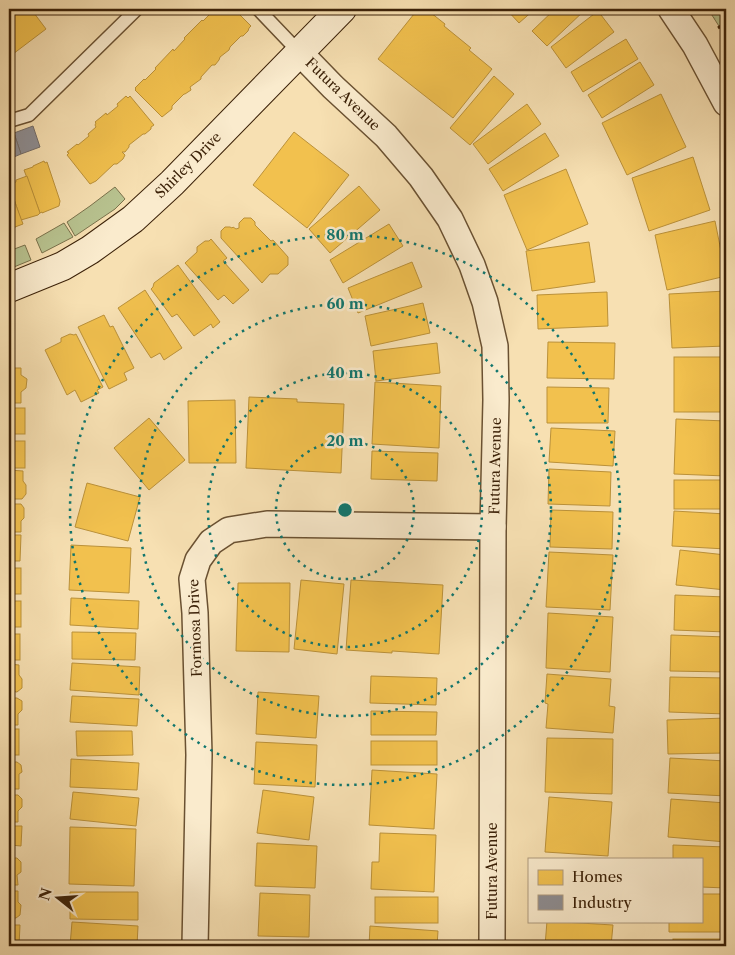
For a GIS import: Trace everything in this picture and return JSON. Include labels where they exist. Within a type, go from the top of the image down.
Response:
[{"type":"street","name":"Shirley Drive","points":[[9,288],[63,266],[90,250],[133,219],[172,183],[342,9]]},
{"type":"street","points":[[671,9],[695,45],[726,104]]},
{"type":"street","name":"Futura Avenue","points":[[300,52],[333,87],[386,136],[420,177],[450,219],[472,265],[485,302],[495,346],[492,946]]},
{"type":"street","name":"Formosa Drive","points":[[195,946],[199,755],[195,613],[192,579],[198,560],[211,542],[229,530],[267,524],[494,527]]},
{"type":"lane","points":[[9,121],[29,115],[137,9]]},
{"type":"lane","points":[[258,9],[300,52]]},
{"type":"path","points":[[718,28],[726,23]]},
{"type":"green space","points":[[708,9],[726,9],[726,37]]},
{"type":"green space","points":[[115,187],[125,199],[115,209],[75,236],[67,222]]},
{"type":"green space","points":[[64,223],[73,237],[42,253],[36,239]]},
{"type":"green space","points":[[25,245],[31,260],[9,269],[9,251]]},
{"type":"building: Homes","points":[[9,9],[31,9],[46,29],[9,57]]},
{"type":"building: Homes","points":[[213,9],[234,9],[251,26],[220,57],[215,65],[212,65],[201,79],[190,87],[191,90],[184,94],[172,106],[172,109],[162,117],[135,88],[156,69],[173,49],[174,51],[184,38]]},
{"type":"building: Homes","points":[[418,9],[426,9],[445,24],[444,26],[471,48],[469,50],[492,69],[453,118],[378,59]]},
{"type":"building: Homes","points":[[506,9],[535,9],[519,23]]},
{"type":"building: Homes","points":[[555,9],[586,9],[547,46],[532,31]]},
{"type":"building: Homes","points":[[598,11],[614,32],[566,68],[551,47]]},
{"type":"building: Homes","points":[[626,39],[638,59],[583,92],[571,72]]},
{"type":"building: Homes","points":[[640,62],[654,85],[602,118],[588,95]]},
{"type":"building: Homes","points":[[494,76],[514,94],[470,145],[450,128]]},
{"type":"building: Homes","points":[[661,94],[686,147],[627,175],[602,123]]},
{"type":"building: Homes","points":[[126,96],[128,98],[130,96],[154,125],[129,145],[125,152],[122,152],[125,155],[123,159],[90,184],[67,155],[69,153],[67,152],[89,136],[88,134],[96,127],[95,122],[118,106],[117,104]]},
{"type":"building: Homes","points":[[527,104],[541,124],[488,164],[473,144]]},
{"type":"building: Homes","points":[[294,132],[349,175],[307,228],[253,185]]},
{"type":"building: Homes","points":[[545,133],[559,156],[503,191],[489,169]]},
{"type":"building: Homes","points":[[693,157],[710,210],[649,231],[632,178]]},
{"type":"building: Homes","points":[[44,161],[45,163],[47,162],[60,201],[59,206],[40,213],[24,170]]},
{"type":"building: Homes","points":[[566,169],[588,224],[527,250],[504,195]]},
{"type":"building: Homes","points":[[27,176],[40,213],[21,220],[9,184]]},
{"type":"building: Homes","points":[[359,186],[380,210],[330,253],[309,229]]},
{"type":"building: Homes","points":[[9,189],[23,224],[9,232]]},
{"type":"building: Homes","points":[[244,218],[251,218],[255,225],[271,241],[273,240],[288,257],[288,265],[278,274],[270,274],[262,283],[221,238],[221,231],[225,227],[239,228],[239,223]]},
{"type":"building: Homes","points":[[715,221],[726,276],[667,290],[655,235]]},
{"type":"building: Homes","points":[[389,224],[403,246],[343,283],[330,260]]},
{"type":"building: Homes","points":[[211,239],[227,258],[223,261],[249,290],[233,304],[224,295],[218,300],[185,263],[197,252],[197,247]]},
{"type":"building: Homes","points":[[589,242],[595,282],[532,291],[526,251]]},
{"type":"building: Homes","points":[[412,262],[422,287],[358,313],[348,288]]},
{"type":"building: Homes","points":[[178,265],[220,322],[213,328],[211,324],[194,336],[177,314],[172,317],[151,289],[154,283]]},
{"type":"building: Homes","points":[[145,290],[182,348],[164,360],[160,353],[151,358],[118,308]]},
{"type":"building: Homes","points":[[726,291],[726,346],[672,348],[669,294]]},
{"type":"building: Homes","points":[[607,292],[608,326],[538,329],[537,295]]},
{"type":"building: Homes","points":[[423,303],[430,333],[371,346],[365,316]]},
{"type":"building: Homes","points":[[104,315],[110,327],[113,326],[134,368],[124,373],[127,380],[109,389],[78,327]]},
{"type":"building: Homes","points":[[70,334],[76,334],[103,387],[97,390],[99,393],[81,402],[75,390],[67,395],[45,350],[61,342],[61,338]]},
{"type":"building: Homes","points":[[548,342],[615,343],[614,379],[547,378]]},
{"type":"building: Homes","points":[[437,343],[440,373],[376,381],[373,351]]},
{"type":"building: Homes","points":[[674,357],[726,357],[726,412],[674,412]]},
{"type":"building: Homes","points":[[9,368],[21,368],[21,375],[27,379],[26,388],[21,392],[21,403],[9,403]]},
{"type":"building: Homes","points":[[375,382],[441,386],[439,448],[372,444]]},
{"type":"building: Homes","points":[[547,387],[609,388],[608,423],[547,423]]},
{"type":"building: Homes","points":[[249,397],[297,399],[297,402],[344,404],[341,473],[246,468]]},
{"type":"building: Homes","points":[[235,400],[236,463],[189,463],[188,401]]},
{"type":"building: Homes","points":[[9,408],[25,408],[25,434],[9,434]]},
{"type":"building: Homes","points":[[149,418],[185,460],[149,490],[114,448]]},
{"type":"building: Homes","points":[[676,419],[726,421],[726,476],[674,474]]},
{"type":"building: Homes","points":[[551,428],[615,431],[613,466],[549,462]]},
{"type":"building: Homes","points":[[9,441],[25,441],[25,468],[9,468]]},
{"type":"building: Homes","points":[[372,451],[438,453],[437,481],[371,479]]},
{"type":"building: Homes","points":[[549,469],[611,472],[610,506],[548,504]]},
{"type":"building: Homes","points":[[9,470],[23,471],[26,494],[22,499],[9,499]]},
{"type":"building: Homes","points":[[674,480],[726,480],[726,509],[674,509]]},
{"type":"building: Homes","points":[[87,483],[140,497],[128,541],[75,527]]},
{"type":"building: Homes","points":[[9,504],[21,504],[24,508],[21,532],[9,532]]},
{"type":"building: Homes","points":[[551,510],[613,512],[612,549],[550,547]]},
{"type":"building: Homes","points":[[674,511],[726,514],[726,549],[672,546]]},
{"type":"building: Homes","points":[[9,535],[21,535],[20,561],[9,561]]},
{"type":"building: Homes","points":[[71,545],[131,548],[129,593],[69,590]]},
{"type":"building: Homes","points":[[680,550],[726,555],[726,590],[676,585]]},
{"type":"building: Homes","points":[[549,552],[613,555],[610,610],[546,607]]},
{"type":"building: Homes","points":[[9,568],[21,568],[21,594],[9,594]]},
{"type":"building: Homes","points":[[301,580],[344,584],[337,654],[294,649]]},
{"type":"building: Homes","points":[[351,580],[443,585],[439,654],[346,650]]},
{"type":"building: Homes","points":[[238,583],[290,583],[289,652],[236,651]]},
{"type":"building: Homes","points":[[675,595],[726,597],[726,632],[674,630]]},
{"type":"building: Homes","points":[[71,598],[139,601],[138,629],[70,625]]},
{"type":"building: Homes","points":[[9,601],[21,601],[21,627],[9,627]]},
{"type":"building: Homes","points":[[548,613],[613,617],[610,672],[546,668]]},
{"type":"building: Homes","points":[[72,632],[136,633],[135,660],[72,659]]},
{"type":"building: Homes","points":[[9,634],[20,634],[20,660],[9,660]]},
{"type":"building: Homes","points":[[671,635],[726,637],[726,672],[670,671]]},
{"type":"building: Homes","points":[[72,663],[140,667],[139,695],[70,690]]},
{"type":"building: Homes","points":[[9,664],[19,665],[22,688],[17,692],[9,691]]},
{"type":"building: Homes","points":[[547,674],[611,679],[609,706],[615,707],[613,733],[546,728],[548,704],[545,703]]},
{"type":"building: Homes","points":[[371,676],[437,678],[436,705],[370,703]]},
{"type":"building: Homes","points":[[670,677],[726,678],[726,714],[669,712]]},
{"type":"building: Homes","points":[[258,692],[319,696],[316,738],[256,734]]},
{"type":"building: Homes","points":[[72,696],[139,699],[137,726],[70,722]]},
{"type":"building: Homes","points":[[9,698],[17,698],[22,701],[22,710],[18,714],[18,725],[9,725]]},
{"type":"building: Homes","points":[[371,711],[437,712],[436,735],[371,735]]},
{"type":"building: Homes","points":[[726,718],[726,753],[668,754],[667,720]]},
{"type":"building: Homes","points":[[9,729],[19,729],[19,755],[9,755]]},
{"type":"building: Homes","points":[[76,731],[132,731],[133,755],[77,756]]},
{"type":"building: Homes","points":[[547,738],[613,739],[612,794],[545,792]]},
{"type":"building: Homes","points":[[371,741],[437,741],[437,765],[371,765]]},
{"type":"building: Homes","points":[[256,742],[317,745],[315,787],[254,784]]},
{"type":"building: Homes","points":[[670,758],[726,761],[726,796],[668,793]]},
{"type":"building: Homes","points":[[71,759],[139,763],[137,790],[70,787]]},
{"type":"building: Homes","points":[[9,762],[17,762],[21,765],[22,772],[19,774],[19,789],[9,789]]},
{"type":"building: Homes","points":[[372,770],[437,774],[434,829],[369,825]]},
{"type":"building: Homes","points":[[263,790],[314,797],[309,840],[257,833]]},
{"type":"building: Homes","points":[[73,792],[139,798],[136,826],[70,819]]},
{"type":"building: Homes","points":[[9,795],[18,795],[22,799],[22,807],[18,811],[18,822],[9,822]]},
{"type":"building: Homes","points":[[549,797],[612,802],[608,856],[545,852]]},
{"type":"building: Homes","points":[[671,799],[726,803],[726,842],[668,837]]},
{"type":"building: Homes","points":[[9,826],[22,826],[21,846],[10,845],[10,853],[9,853]]},
{"type":"building: Homes","points":[[70,827],[136,829],[134,886],[69,884]]},
{"type":"building: Homes","points":[[380,833],[436,835],[434,892],[371,889],[372,862],[379,862]]},
{"type":"building: Homes","points":[[257,843],[317,846],[315,888],[255,886]]},
{"type":"building: Homes","points":[[673,845],[726,847],[726,888],[702,887],[702,858],[673,858]]},
{"type":"building: Homes","points":[[9,858],[17,858],[21,862],[21,872],[17,875],[18,885],[9,885]]},
{"type":"building: Homes","points":[[9,891],[18,891],[18,902],[21,905],[20,915],[16,918],[9,918]]},
{"type":"building: Homes","points":[[70,892],[138,892],[138,920],[70,919]]},
{"type":"building: Homes","points":[[260,893],[310,895],[309,937],[258,936]]},
{"type":"building: Homes","points":[[702,894],[726,894],[726,932],[669,932],[669,922],[702,922]]},
{"type":"building: Homes","points":[[375,897],[438,897],[438,923],[375,923]]},
{"type":"building: Homes","points":[[72,922],[138,926],[137,946],[70,946]]},
{"type":"building: Homes","points":[[547,922],[613,925],[611,946],[545,946]]},
{"type":"building: Homes","points":[[9,925],[20,925],[19,946],[9,946]]},
{"type":"building: Homes","points":[[370,926],[438,931],[437,946],[369,946]]},
{"type":"building: Homes","points":[[673,939],[726,939],[726,946],[673,946]]},
{"type":"building: Homes","points":[[259,944],[312,946],[259,946]]},
{"type":"building: Industry","points":[[33,126],[40,147],[21,154],[14,133]]},
{"type":"building: Industry","points":[[14,133],[21,154],[9,159],[9,134]]}]
